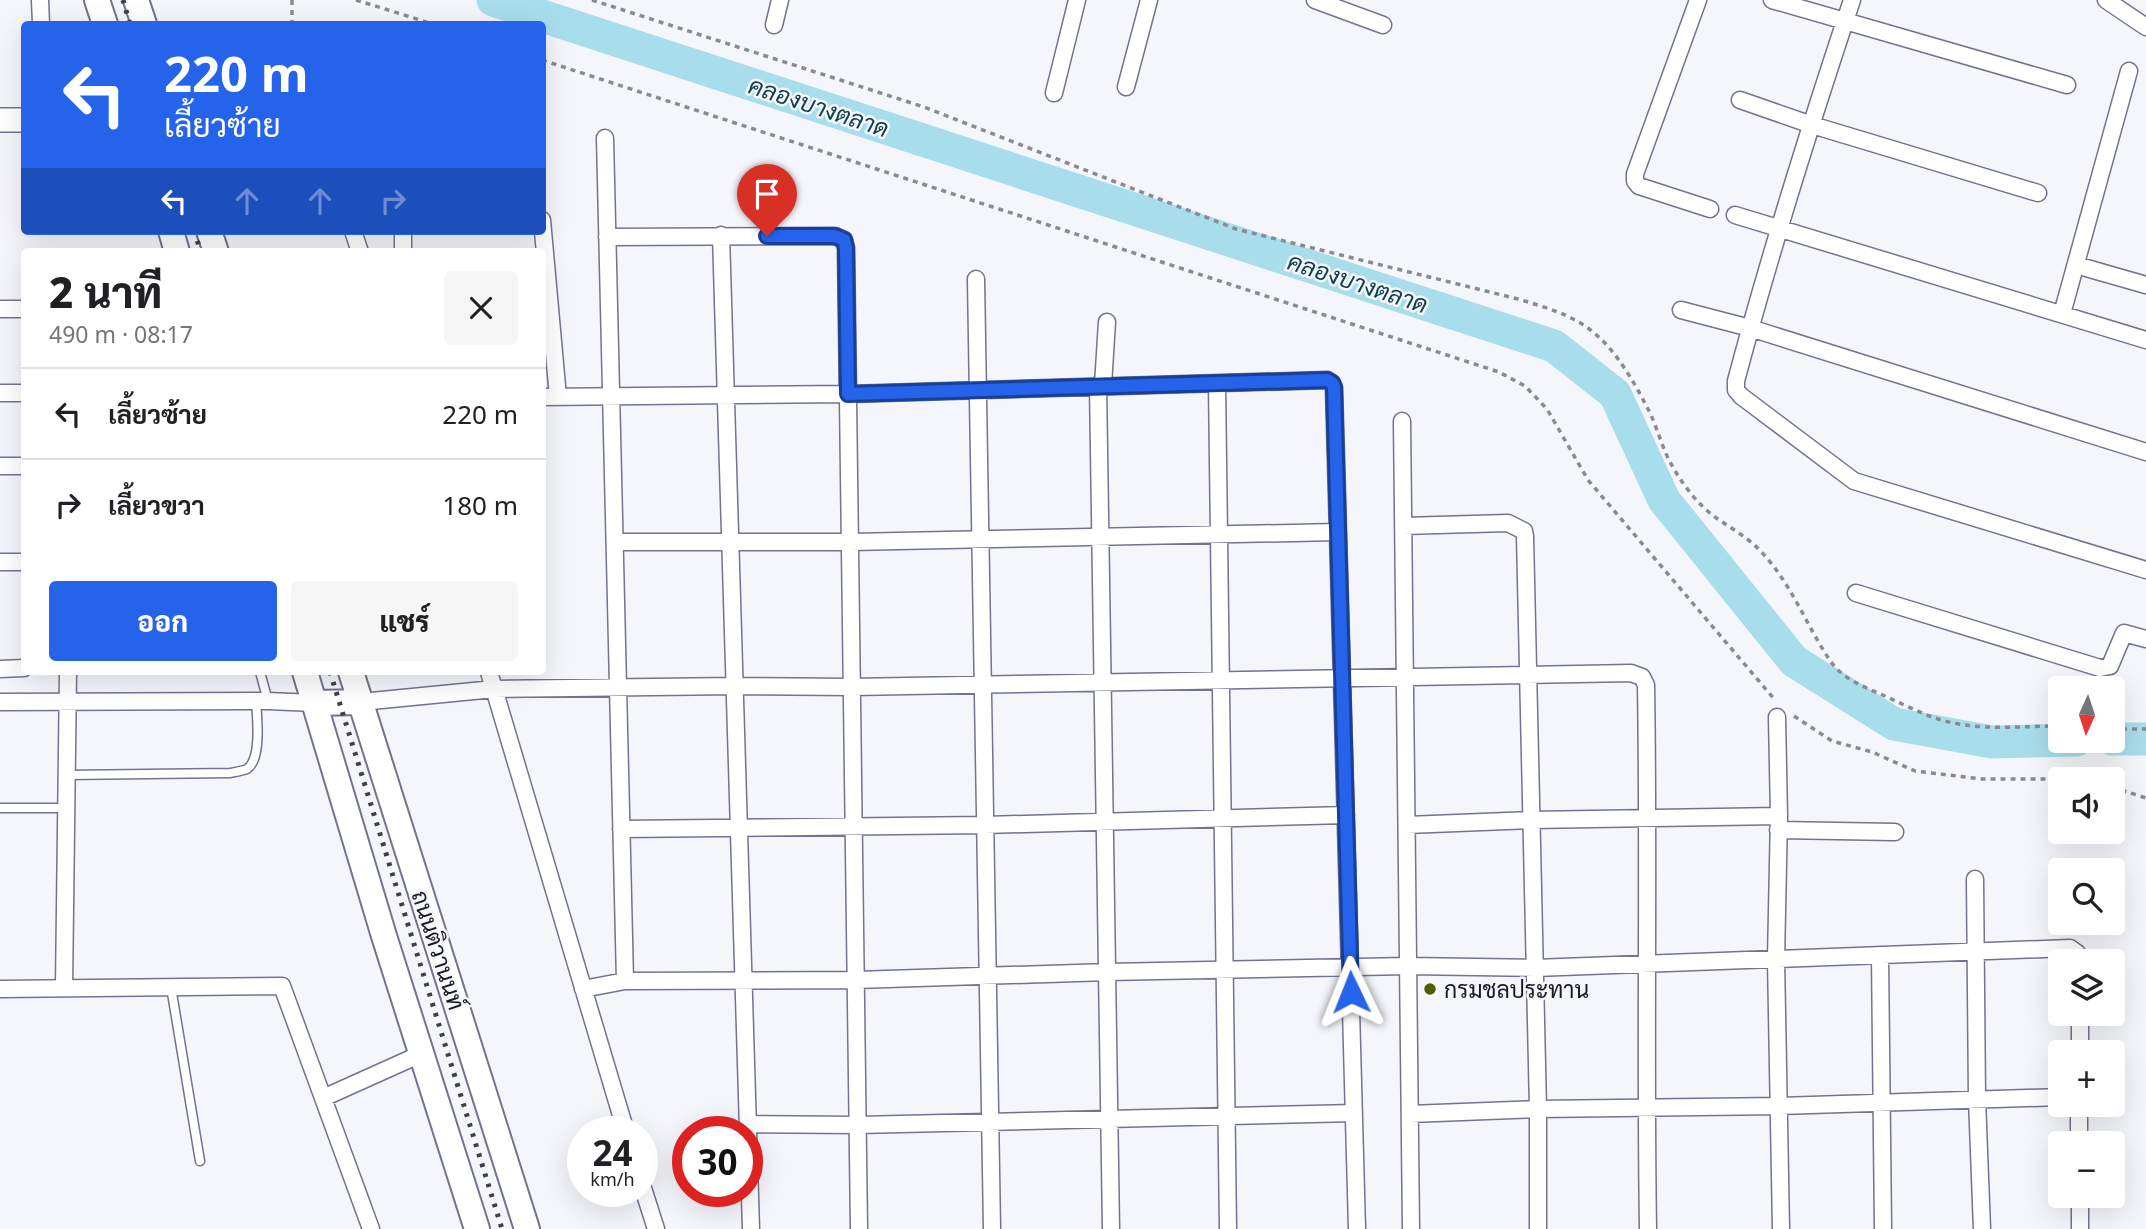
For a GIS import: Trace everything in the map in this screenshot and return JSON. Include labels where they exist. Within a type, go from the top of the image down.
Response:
[{"type":"main road","points":[[97,0],[104,21]]},
{"type":"main road","points":[[136,0],[143,21]]},
{"type":"main road","name":"ถนนติวานนท์","points":[[306,675],[477,1229]]},
{"type":"main road","name":"ถนนติวานนท์","points":[[352,675],[527,1229]]},
{"type":"main road","points":[[314,703],[361,702]]},
{"type":"street","points":[[40,0],[41,21]]},
{"type":"street","points":[[774,25],[780,0]]},
{"type":"street","points":[[1054,93],[1077,0]]},
{"type":"street","points":[[1126,87],[1149,0]]},
{"type":"street","points":[[1315,0],[1352,6],[1382,24]]},
{"type":"street","points":[[1698,0],[1635,174],[1635,181],[1639,186],[1710,209]]},
{"type":"street","points":[[1772,0],[2067,85]]},
{"type":"street","points":[[1852,0],[1779,228],[1750,328],[1736,390],[1854,481],[2146,570]]},
{"type":"street","points":[[2106,0],[2146,27]]},
{"type":"street","points":[[2062,314],[2129,71]]},
{"type":"street","points":[[1740,100],[1812,125],[2038,193]]},
{"type":"street","points":[[0,120],[21,120]]},
{"type":"street","points":[[605,138],[625,981]]},
{"type":"street","points":[[1735,215],[2146,340]]},
{"type":"street","points":[[721,235],[748,1116]]},
{"type":"street","points":[[607,237],[835,236],[844,240],[859,1229]]},
{"type":"street","points":[[2076,265],[2146,285]]},
{"type":"street","points":[[976,279],[992,1229]]},
{"type":"street","points":[[546,308],[550,397],[848,394],[1327,380],[1332,383],[1357,1229]]},
{"type":"street","points":[[0,309],[21,309]]},
{"type":"street","points":[[1681,310],[1750,328],[2146,453]]},
{"type":"street","points":[[1107,322],[1101,385],[1101,536],[1111,1229]]},
{"type":"street","points":[[1217,384],[1228,1229]]},
{"type":"street","points":[[0,393],[21,393]]},
{"type":"street","points":[[1402,421],[1411,1229]]},
{"type":"street","points":[[0,466],[21,466]]},
{"type":"street","points":[[1404,526],[1508,523],[1524,531],[1538,1110],[1538,1229]]},
{"type":"street","points":[[615,542],[850,542],[1338,532]]},
{"type":"street","points":[[0,562],[21,562]]},
{"type":"street","points":[[1856,593],[2100,668],[2110,666],[2124,633],[2146,639]]},
{"type":"street","points":[[0,669],[21,668]]},
{"type":"street","points":[[361,702],[494,689],[852,687],[1102,681],[1221,682],[1631,673],[1642,677],[1646,685],[1648,818],[1647,1229]]},
{"type":"street","points":[[64,987],[68,675]]},
{"type":"street","points":[[490,675],[621,1116]]},
{"type":"street","points":[[0,702],[314,703]]},
{"type":"street","points":[[1777,717],[1779,823],[1776,959],[1781,1229]]},
{"type":"street","points":[[621,829],[985,825],[1346,815]]},
{"type":"street","points":[[1407,825],[1648,818],[1779,823],[1895,832]]},
{"type":"street","points":[[1975,879],[1977,1099],[1982,1229]]},
{"type":"street","points":[[583,989],[625,981],[856,980],[1350,967],[1535,968],[2048,949]]},
{"type":"street","points":[[2051,949],[2071,949]]},
{"type":"street","points":[[1880,954],[1883,1229]]},
{"type":"street","points":[[0,989],[282,986],[371,1229]]},
{"type":"street","points":[[323,1098],[421,1054]]},
{"type":"street","points":[[1410,1114],[2048,1097]]},
{"type":"street","points":[[763,1124],[858,1125],[1354,1113]]},
{"type":"street","points":[[649,1207],[656,1229]]},
{"type":"street","points":[[750,1207],[751,1229]]},
{"type":"street","points":[[2080,1208],[2080,1229]]},
{"type":"lane","points":[[65,775],[230,773],[246,769],[253,763],[257,749],[262,701],[260,675]]},
{"type":"lane","points":[[0,808],[65,808]]},
{"type":"lane","points":[[171,987],[200,1161]]},
{"type":"path","points":[[292,0],[292,21]]},
{"type":"path","points":[[356,0],[422,21]]},
{"type":"path","points":[[592,0],[924,107],[1236,229],[1518,299],[1549,308],[1578,321],[1613,351],[1627,372],[1649,412],[1668,459],[1693,497],[1713,516],[1755,545],[1766,556],[1829,659],[1840,672],[1861,687],[1919,712],[1956,724],[1996,728],[2048,726]]},
{"type":"path","points":[[2125,729],[2146,729]]},
{"type":"path","points":[[2125,791],[2146,798]]},
{"type":"waterway","name":"คลองบางตลาด","points":[[493,0],[1554,346],[1615,394],[1664,500],[1794,661],[1894,724],[1992,742],[2048,741]]},
{"type":"waterway","name":"คลองบางตลาด","points":[[2125,739],[2146,739]]},
{"type":"railway","points":[[123,0],[129,21]]},
{"type":"railway","points":[[195,235],[200,248]]},
{"type":"railway","points":[[331,675],[502,1229]]},
{"type":"place","name":"กรมชลประทาน","points":[[1430,989]]},
{"type":"route","points":[[767,236],[835,236],[844,240],[848,394],[1098,385],[1327,380],[1332,383],[1351,992]]}]
